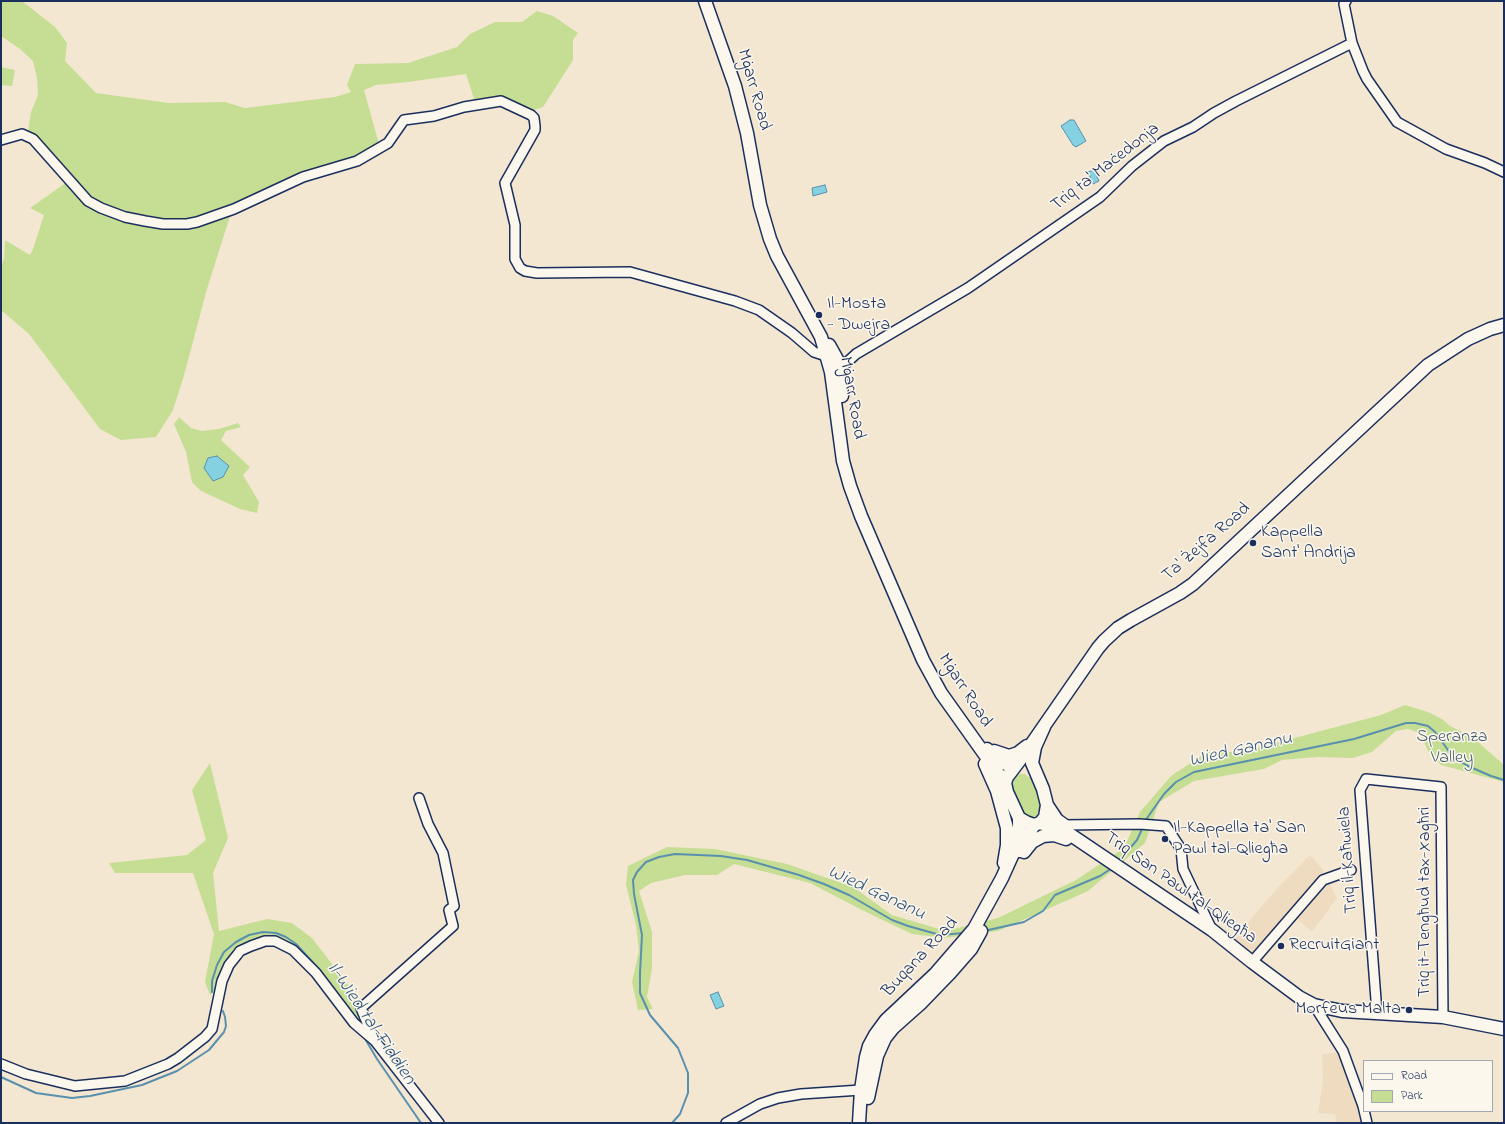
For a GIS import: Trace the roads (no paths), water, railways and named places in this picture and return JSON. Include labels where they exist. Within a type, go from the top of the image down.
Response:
[{"type":"main road","name":"Mġarr Road","points":[[705,1],[734,86],[747,134],[760,205],[770,239],[777,256],[821,337],[830,357],[839,363],[848,460],[865,513],[927,658],[987,750],[996,758],[1015,766]]},
{"type":"main road","name":"Mġarr Road","points":[[709,1],[739,81],[765,205],[775,238],[824,333],[830,357],[843,460],[853,496],[878,559],[922,660],[941,693],[1005,782]]},
{"type":"main road","name":"Ta' Żejfa Road","points":[[1015,766],[1044,727],[1098,648],[1108,637],[1118,628],[1193,584],[1428,365],[1451,349],[1490,329],[1504,324]]},
{"type":"main road","name":"Ta' Żejfa Road","points":[[1384,405],[1441,361],[1475,342],[1492,334],[1504,331]]},
{"type":"main road","points":[[941,693],[960,726],[980,754],[997,791],[1007,828],[1006,858],[995,890]]},
{"type":"main road","name":"Ta' Żejfa Road","points":[[1034,768],[1032,764],[1032,756],[1044,727]]},
{"type":"main road","points":[[972,728],[992,750],[1008,756],[1018,753],[1023,749],[1044,727]]},
{"type":"main road","points":[[1024,764],[1034,768],[1043,789],[1047,805],[1045,817],[1037,824],[1026,822],[1019,818],[1009,797],[1005,782],[1006,777],[1015,766],[1024,764]]},
{"type":"main road","name":"Triq San Pawl tal-Qliegħa","points":[[1047,805],[1065,828],[1121,869],[1212,930],[1299,997],[1314,1005],[1342,1011],[1443,1018],[1504,1029]]},
{"type":"main road","name":"Buqana Road","points":[[859,1123],[861,1090],[869,1046],[886,1020],[975,934],[1016,847],[1019,834],[1019,818]]},
{"type":"main road","name":"Buqana Road","points":[[866,1123],[869,1091],[877,1056],[885,1038],[893,1028],[920,1004],[950,973],[1007,879],[1020,849],[1037,824]]},
{"type":"main road","name":"Triq San Pawl tal-Qliegħa","points":[[1037,824],[1065,828]]},
{"type":"main road","points":[[1007,879],[1032,842],[1043,836],[1054,835],[1100,854]]},
{"type":"street","points":[[1346,1],[1344,4],[1352,43],[1367,79],[1397,122],[1446,149],[1485,163],[1504,172]]},
{"type":"street","name":"Triq ta' Maċedonja","points":[[840,371],[856,354],[968,288],[1100,197],[1132,166],[1164,141],[1193,127],[1236,101],[1352,43]]},
{"type":"street","points":[[1,140],[22,134],[33,139],[88,201],[101,208],[125,217],[145,221],[163,224],[187,224],[234,209],[303,177],[357,161],[388,143],[404,120],[434,116],[464,107],[501,101],[531,115],[534,118],[535,126],[535,130],[505,183],[515,225],[516,259],[520,268],[537,273],[630,272],[735,301],[758,310],[792,332],[814,352],[848,361]]},
{"type":"street","name":"Triq il-Kaħwiela","points":[[1377,1013],[1360,790],[1366,779],[1441,786]]},
{"type":"street","name":"Triq it-Tengħud tax-Xagħri","points":[[1441,786],[1443,1018]]},
{"type":"street","points":[[372,1039],[361,1008],[453,926],[449,910],[454,906],[443,853],[428,824],[419,798]]},
{"type":"street","points":[[1065,828],[1139,824],[1157,824],[1166,826],[1181,849],[1183,869],[1212,930]]},
{"type":"street","points":[[1252,962],[1323,880],[1351,870]]},
{"type":"street","points":[[1,1064],[26,1074],[69,1085],[82,1086],[125,1081],[168,1064],[205,1037],[212,1029],[222,981],[233,959],[245,949],[270,941],[279,942],[289,947],[316,973],[354,1023],[372,1039],[440,1123]]},
{"type":"street","points":[[1314,1005],[1343,1051],[1363,1106]]},
{"type":"street","points":[[726,1123],[760,1104],[778,1098],[802,1094],[861,1090]]},
{"type":"street","points":[[1364,1112],[1367,1123]]},
{"type":"water","points":[[1070,120],[1074,120],[1086,141],[1076,147],[1073,145],[1061,126]]},
{"type":"water","points":[[1094,170],[1099,181],[1093,184],[1088,172]]},
{"type":"water","points":[[825,185],[827,192],[813,196],[812,188]]},
{"type":"water","points":[[217,456],[229,466],[223,477],[213,481],[204,468],[208,458]]},
{"type":"water","points":[[718,992],[724,1006],[716,1009],[710,995]]},
{"type":"waterway","name":"Wied Gananu","points":[[1145,821],[1164,794],[1176,782],[1194,772],[1354,739],[1406,723],[1415,723],[1428,726],[1435,732],[1453,757],[1468,766],[1504,780]]},
{"type":"waterway","name":"Wied Gananu","points":[[1118,862],[1137,840],[1143,827]]},
{"type":"waterway","name":"Wied Gananu","points":[[672,1123],[680,1114],[688,1093],[688,1073],[678,1048],[650,1015],[640,993],[642,935],[634,894],[633,880],[637,872],[646,862],[659,857],[675,854],[721,856],[747,860],[824,884],[849,895],[892,920],[908,926],[940,935],[964,933]]},
{"type":"waterway","name":"Wied Gananu","points":[[984,931],[1024,922],[1043,911],[1055,895],[1100,876],[1112,868]]},
{"type":"waterway","name":"Il-Wied tal-Fiddien","points":[[212,992],[212,981],[217,965],[224,952],[236,942],[249,935],[263,932],[276,933],[286,937],[296,944],[319,969],[347,1007]]},
{"type":"waterway","name":"Il-Wied tal-Fiddien","points":[[1,1077],[36,1093],[72,1098],[90,1096],[142,1085],[177,1071],[209,1050],[224,1032],[226,1026],[223,1011]]},
{"type":"waterway","name":"Il-Wied tal-Fiddien","points":[[364,1037],[377,1059],[421,1123]]},
{"type":"place","name":"Il-Mosta - Dwejra","points":[[819,315]]},
{"type":"place","name":"Kappella Sant' Andrija","points":[[1253,543]]},
{"type":"place","name":"Il-Kappella ta' San Pawl tal-Qliegħa","points":[[1165,839]]},
{"type":"place","name":"RecruitGiant","points":[[1281,946]]},
{"type":"place","name":"Morfeus Malta","points":[[1409,1010]]},
{"type":"park label","name":"Speranza Valley","points":[[1452,748]]}]
